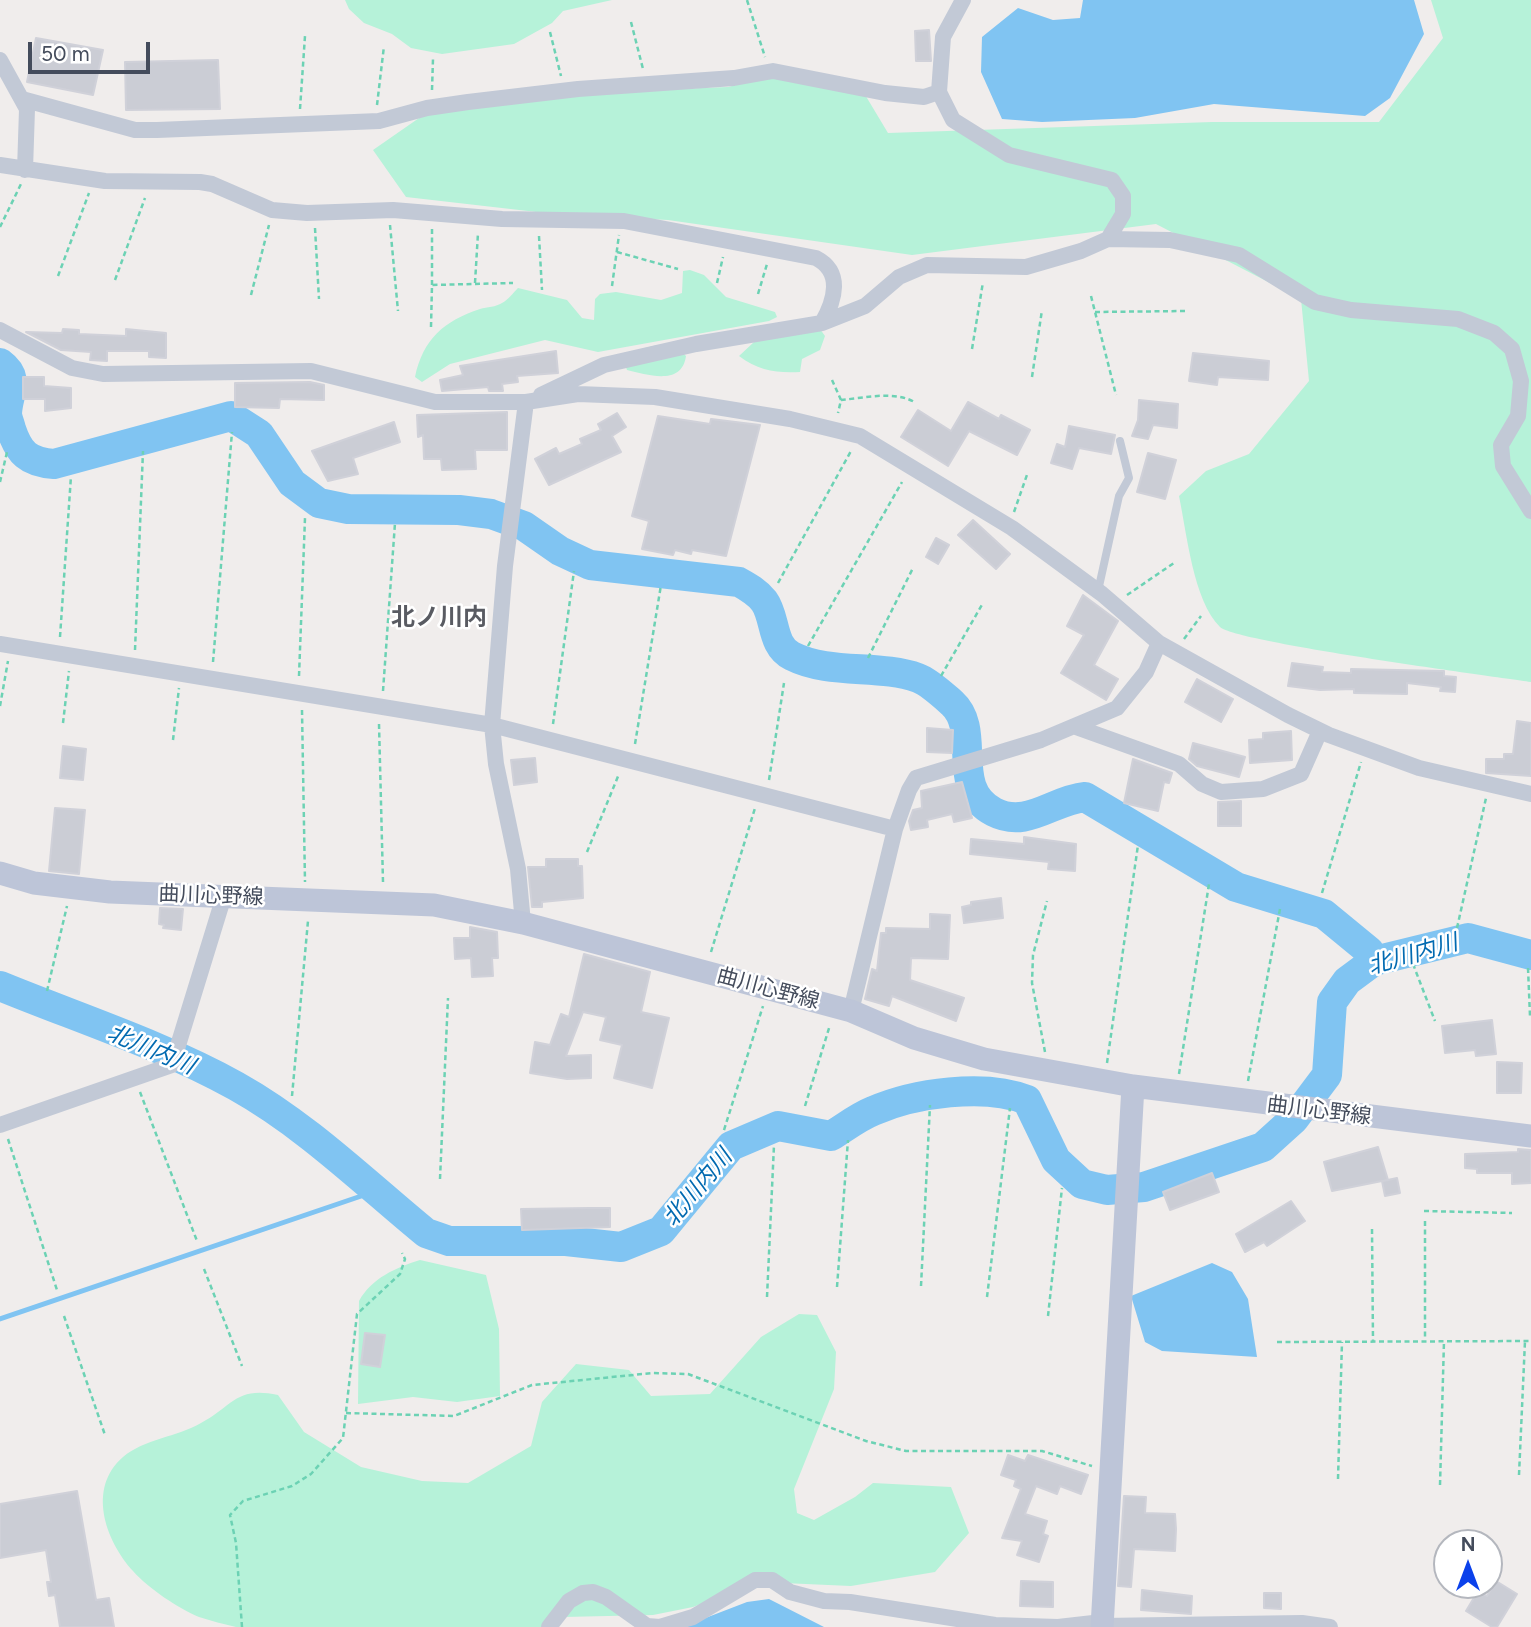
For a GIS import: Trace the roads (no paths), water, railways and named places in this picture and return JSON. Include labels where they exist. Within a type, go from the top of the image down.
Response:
[{"type":"main road","name":"曲川心野線","points":[[0,873],[34,883],[110,892],[434,905],[523,923],[984,1059],[1133,1086],[1531,1136]]},
{"type":"main road","points":[[1102,1625],[1133,1086]]},
{"type":"street","points":[[964,0],[943,37],[939,92],[953,120],[1009,155],[1112,180],[1123,196],[1123,214],[1108,239]]},
{"type":"street","points":[[0,60],[27,109],[25,174]]},
{"type":"street","points":[[22,99],[135,130],[157,130],[379,121],[427,108],[468,102],[578,89],[734,78],[773,71],[885,93],[924,97],[939,92]]},
{"type":"street","points":[[0,165],[25,174],[105,181],[212,184],[272,211],[307,214],[393,210],[502,219],[624,221],[658,227],[816,258],[827,264],[832,270],[835,298],[822,323]]},
{"type":"street","points":[[526,402],[604,365],[822,323],[865,306],[912,269],[953,264],[1026,267],[1082,251],[1108,239],[1170,240],[1239,255],[1315,302],[1351,310],[1458,319],[1494,333],[1512,349],[1521,381],[1518,416],[1501,445],[1503,466],[1531,511]]},
{"type":"street","points":[[0,330],[72,368],[103,374],[311,370],[435,402],[526,402],[578,394],[655,397],[790,419],[860,436],[1012,528],[1098,591],[1159,643],[1320,731],[1419,768],[1531,793]]},
{"type":"street","points":[[523,923],[518,869],[496,764],[492,725],[505,566],[526,402]]},
{"type":"street","points":[[841,1016],[895,829],[916,778],[1076,727],[1117,708],[1146,672],[1159,643]]},
{"type":"street","points":[[5,650],[492,725],[895,829]]},
{"type":"street","points":[[1076,727],[1179,764],[1202,784],[1221,792],[1264,789],[1301,774],[1320,731]]},
{"type":"street","points":[[4,1130],[172,1066],[224,896]]},
{"type":"street","points":[[549,1627],[569,1601],[583,1593],[593,1592],[606,1597],[647,1626],[660,1627],[693,1616],[755,1580],[772,1580],[790,1592],[824,1601],[850,1602],[995,1625],[1058,1627],[1302,1623],[1330,1627]]},
{"type":"lane","points":[[1098,591],[1119,496],[1129,478],[1120,441]]},
{"type":"water","points":[[1083,0],[1414,0],[1424,34],[1390,98],[1365,116],[1214,104],[1135,118],[1042,122],[1002,119],[981,72],[982,37],[1018,8],[1053,20],[1080,18]]},
{"type":"water","points":[[1212,1263],[1232,1272],[1248,1299],[1257,1357],[1162,1351],[1145,1342],[1131,1296]]},
{"type":"water","points":[[769,1599],[824,1627],[682,1627],[747,1602]]},
{"type":"waterway","points":[[0,363],[12,380],[7,413],[14,437],[21,450],[37,461],[54,464],[231,416],[259,434],[292,483],[319,503],[348,509],[459,510],[491,514],[524,526],[560,551],[590,565],[739,582],[764,601],[780,645],[792,656],[806,662],[838,668],[887,671],[918,678],[952,703],[961,715],[965,728],[972,789],[980,802],[994,812],[1006,816],[1029,816],[1085,797],[1236,887],[1324,914],[1369,951],[1374,961]]},
{"type":"waterway","name":"北川内川","points":[[0,986],[149,1045],[208,1071],[262,1101],[311,1136],[426,1233],[449,1241],[566,1241],[621,1247],[661,1231],[731,1146],[778,1126],[831,1136],[873,1111],[908,1099],[950,1092],[991,1092],[1027,1100],[1056,1160],[1082,1184],[1107,1190],[1144,1187],[1263,1147],[1294,1119],[1327,1075],[1332,1002],[1347,981],[1374,961],[1468,938],[1531,955]]},
{"type":"waterway","points":[[0,1319],[376,1191]]},
{"type":"district","name":"北ノ川内","points":[[439,618]]}]
